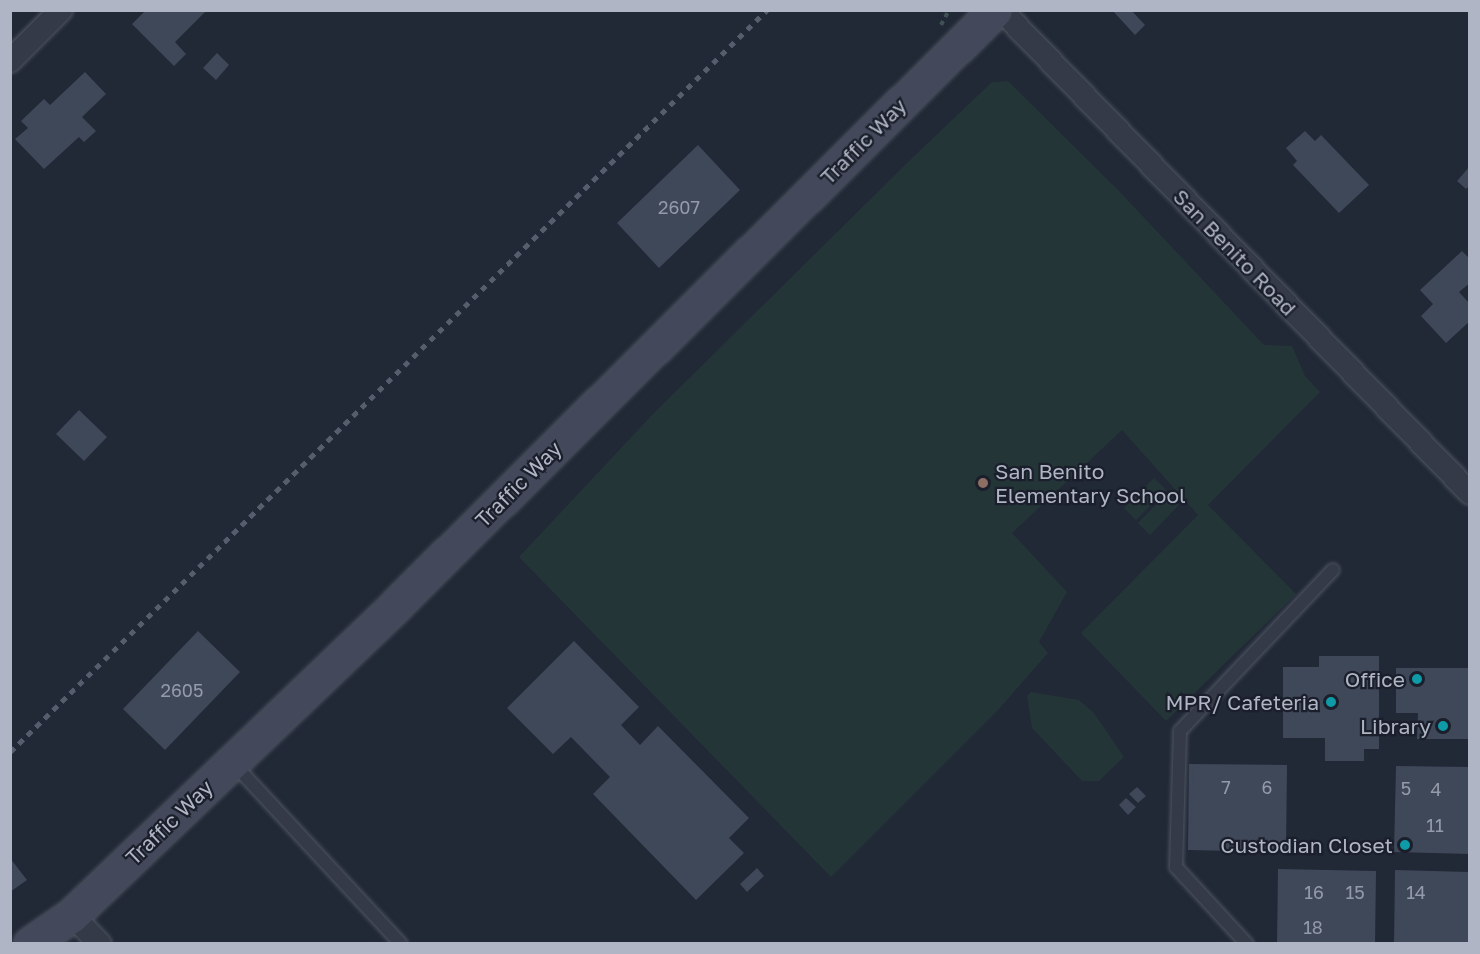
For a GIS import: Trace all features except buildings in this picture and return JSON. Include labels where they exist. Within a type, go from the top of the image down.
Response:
[{"type":"street","points":[[10,61],[61,10]]},
{"type":"street","name":"Traffic Way","points":[[30,944],[72,915],[396,606],[995,10]]},
{"type":"street","name":"San Benito Road","points":[[1002,10],[1470,493]]},
{"type":"street","points":[[72,915],[100,944]]},
{"type":"lane","points":[[1247,944],[1176,867],[1180,731],[1332,570]]},
{"type":"lane","points":[[231,762],[401,944]]},
{"type":"shaded area","name":"San Benito Elementary School","points":[[1008,81],[1119,191],[1264,345],[1292,346],[1305,376],[1320,392],[1208,505],[1296,594],[1166,721],[1081,633],[1198,515],[1122,430],[1012,533],[1067,592],[1039,642],[1048,653],[999,709],[831,877],[519,557],[653,414],[908,162],[992,82]]},
{"type":"shaded area","points":[[1154,478],[1166,490],[1136,520],[1124,508]]},
{"type":"shaded area","points":[[1167,493],[1179,505],[1150,535],[1138,523]]},
{"type":"shaded area","points":[[1031,692],[1079,700],[1094,713],[1124,757],[1099,781],[1082,781],[1032,728],[1027,696]]},
{"type":"railway","points":[[10,752],[767,10]]},
{"type":"place","name":"San Benito Elementary School","points":[[983,483]]},
{"type":"place","name":"Office","points":[[1417,679]]},
{"type":"place","name":"MPR/ Cafeteria","points":[[1331,702]]},
{"type":"place","name":"Library","points":[[1443,726]]},
{"type":"place","name":"Custodian Closet","points":[[1405,845]]}]
